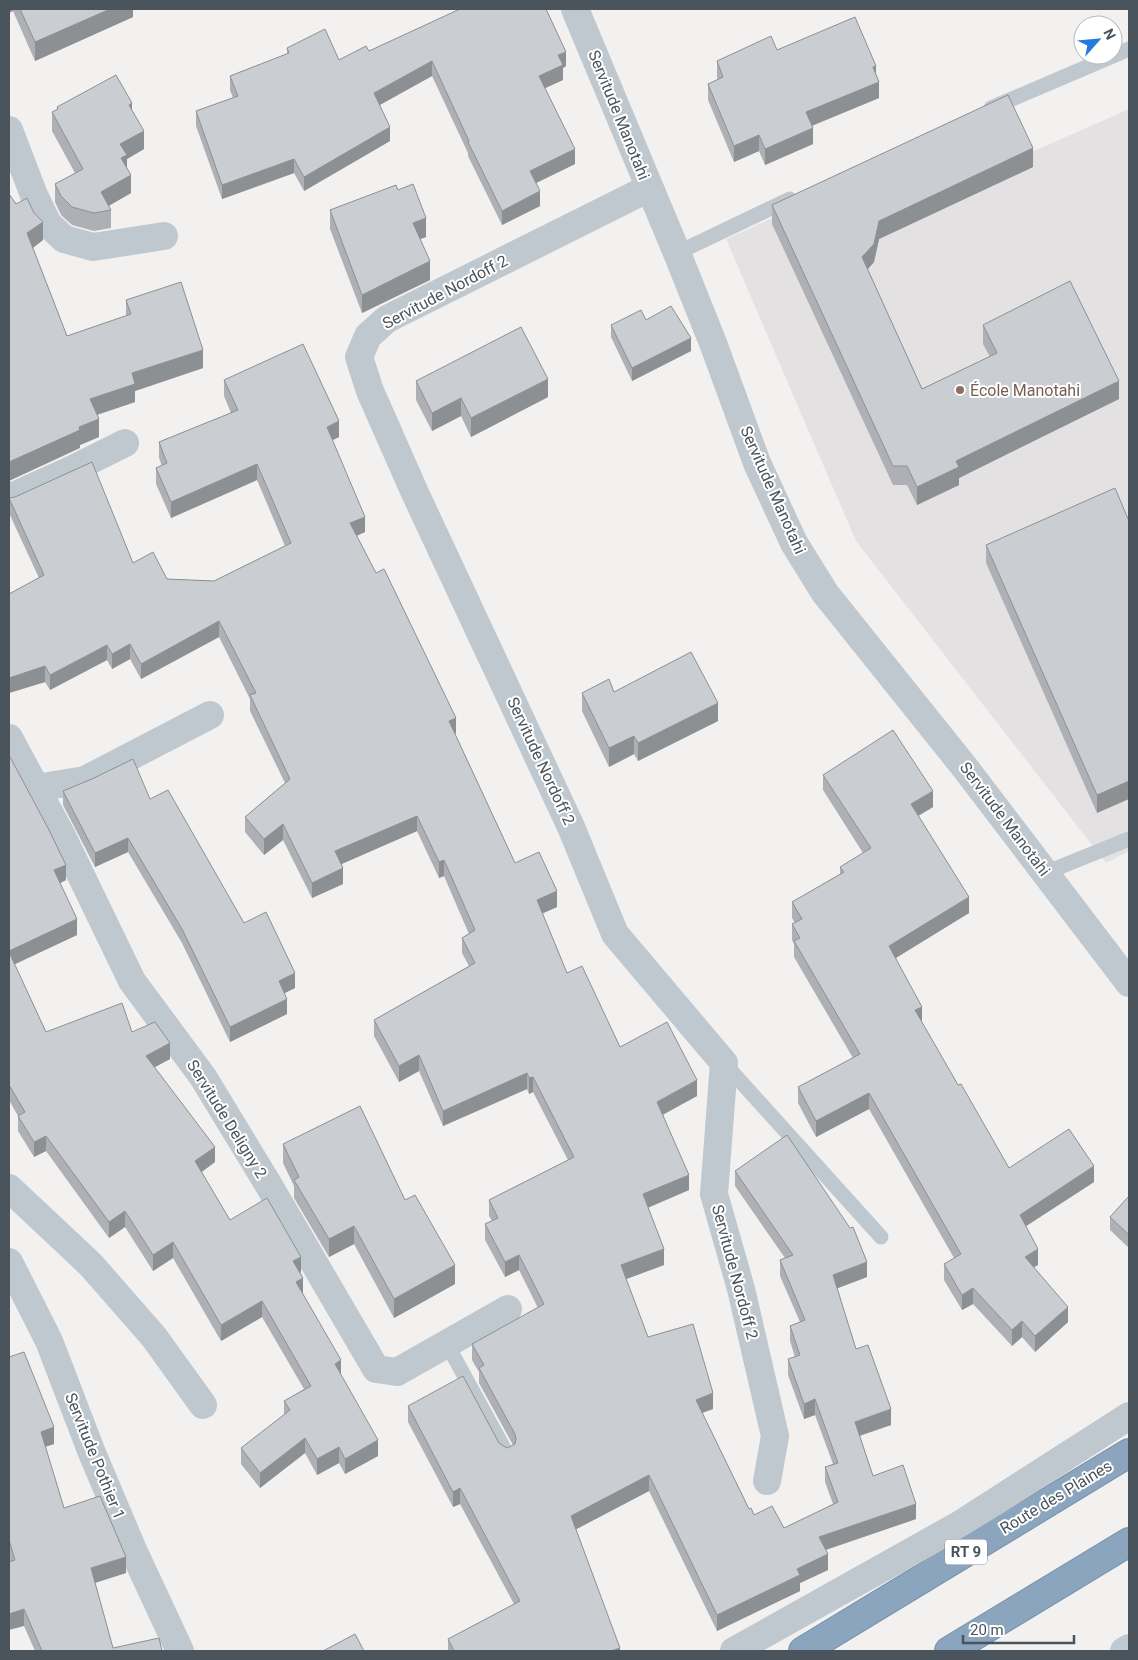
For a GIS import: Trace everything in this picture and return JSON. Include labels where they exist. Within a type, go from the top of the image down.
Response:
[{"type":"highway","name":"Route des Plaines","points":[[803,1651],[1129,1453]]},
{"type":"highway","points":[[949,1651],[1129,1542]]},
{"type":"main road","points":[[1124,1651],[1129,1648]]},
{"type":"street","name":"Servitude Manotahi","points":[[575,9],[677,253],[713,343],[757,463],[794,543],[825,593],[966,769],[1045,872],[1124,967]]},
{"type":"street","points":[[9,130],[34,195],[48,224],[64,239],[93,247],[164,236]]},
{"type":"street","name":"Servitude Nordoff 2","points":[[649,188],[387,318],[368,336],[359,357],[370,391],[415,493],[571,828],[615,934],[724,1062],[714,1194],[741,1290],[775,1436],[766,1481]]},
{"type":"street","points":[[9,498],[74,469],[125,443]]},
{"type":"street","points":[[36,788],[85,780],[210,715]]},
{"type":"street","name":"Servitude Deligny 2","points":[[9,738],[62,836],[132,981],[203,1077],[376,1369],[397,1372],[508,1309]]},
{"type":"street","points":[[9,1188],[91,1265],[154,1337],[203,1405]]},
{"type":"street","name":"Servitude Pothier 1","points":[[9,1262],[49,1341],[92,1453],[129,1541],[180,1651]]},
{"type":"street","points":[[734,1651],[959,1525],[1129,1416]]},
{"type":"lane","points":[[982,112],[1129,49]]},
{"type":"lane","points":[[677,253],[806,192]]},
{"type":"lane","points":[[1045,872],[1129,839]]},
{"type":"lane","points":[[724,1062],[881,1237]]},
{"type":"lane","points":[[447,1344],[507,1454]]},
{"type":"shaded area","name":"École Manotahi","points":[[1129,109],[1129,851],[1106,863],[856,541],[726,239],[1011,111],[1034,151]]},
{"type":"building","points":[[20,9],[110,9],[35,42]]},
{"type":"building","points":[[460,9],[546,9],[566,52],[558,55],[563,65],[539,76],[575,149],[530,171],[540,191],[502,211],[468,142],[432,61],[374,93],[390,127],[304,177],[294,159],[222,185],[196,111],[238,96],[230,76],[289,53],[287,48],[325,29],[339,60],[366,46],[369,51]]},
{"type":"building","points":[[855,17],[876,66],[873,67],[879,82],[806,112],[813,128],[765,149],[759,135],[734,146],[708,84],[723,77],[717,61],[771,36],[777,50]]},
{"type":"building","points":[[116,75],[132,103],[129,105],[144,131],[120,144],[127,155],[121,158],[131,175],[101,192],[111,210],[94,213],[72,207],[61,196],[55,184],[83,169],[52,112],[58,109],[57,107]]},
{"type":"building","points":[[1008,95],[1033,148],[879,221],[874,244],[862,257],[922,389],[997,353],[983,325],[1070,281],[1119,381],[956,461],[959,467],[917,487],[907,466],[893,466],[772,205]]},
{"type":"building","points":[[413,184],[426,218],[413,223],[430,261],[362,295],[330,210],[396,185],[398,190]]},
{"type":"building","points":[[9,194],[16,204],[27,198],[34,213],[43,222],[27,233],[67,336],[131,314],[126,300],[181,282],[203,350],[132,373],[135,384],[90,399],[99,419],[79,427],[80,430],[9,462]]},
{"type":"building","points":[[671,306],[691,338],[632,368],[611,325],[641,310],[646,320]]},
{"type":"building","points":[[521,327],[548,379],[471,418],[461,398],[432,413],[416,381]]},
{"type":"building","points":[[303,344],[339,421],[327,427],[365,517],[350,523],[376,573],[384,569],[456,718],[449,721],[515,863],[539,852],[557,891],[537,900],[567,973],[582,966],[620,1047],[667,1022],[697,1080],[657,1102],[689,1175],[643,1194],[664,1249],[621,1265],[648,1337],[693,1324],[713,1393],[696,1400],[749,1509],[751,1508],[754,1515],[772,1506],[784,1528],[838,1502],[825,1467],[838,1463],[815,1399],[804,1404],[788,1359],[800,1355],[790,1326],[805,1320],[780,1260],[793,1255],[735,1171],[787,1135],[850,1228],[853,1227],[867,1262],[833,1275],[856,1349],[868,1345],[891,1409],[855,1422],[873,1476],[903,1465],[916,1504],[819,1537],[828,1554],[797,1569],[800,1575],[717,1615],[649,1475],[571,1516],[620,1648],[611,1651],[454,1651],[448,1639],[520,1601],[460,1488],[453,1492],[408,1406],[463,1376],[499,1443],[507,1448],[515,1444],[515,1434],[479,1368],[484,1365],[472,1344],[544,1304],[519,1255],[505,1262],[485,1224],[498,1218],[489,1200],[574,1157],[533,1077],[529,1078],[527,1073],[443,1111],[419,1055],[399,1066],[374,1020],[475,963],[462,938],[475,930],[444,860],[439,862],[417,816],[335,851],[343,868],[312,883],[283,824],[264,839],[245,817],[290,779],[250,695],[256,693],[219,621],[141,664],[130,644],[112,654],[107,645],[50,675],[45,666],[9,678],[9,594],[44,575],[9,498],[92,462],[133,563],[153,552],[167,579],[214,581],[291,543],[257,464],[171,502],[156,468],[167,463],[159,442],[238,410],[224,380]]},
{"type":"building","points":[[1115,488],[1129,521],[1129,781],[1097,795],[986,545]]},
{"type":"building","points":[[691,652],[718,703],[638,743],[634,736],[609,748],[582,693],[609,679],[614,692]]},
{"type":"building","points":[[893,730],[933,791],[911,804],[969,897],[889,946],[922,1007],[915,1010],[958,1085],[961,1084],[1009,1168],[1069,1129],[1094,1166],[1020,1215],[1038,1249],[1025,1257],[1068,1307],[1035,1336],[1022,1321],[1012,1330],[973,1288],[962,1295],[944,1264],[961,1254],[869,1093],[816,1121],[798,1087],[860,1054],[794,941],[800,938],[792,924],[802,919],[792,902],[844,872],[840,867],[871,848],[823,775]]},
{"type":"building","points":[[9,755],[66,865],[54,870],[77,919],[9,951]]},
{"type":"building","points":[[133,759],[150,799],[168,790],[244,923],[266,912],[295,973],[279,981],[287,999],[230,1027],[182,929],[128,838],[95,853],[63,791]]},
{"type":"building","points":[[9,952],[46,1032],[122,1003],[132,1032],[155,1022],[170,1043],[146,1056],[215,1147],[195,1161],[230,1220],[267,1198],[301,1257],[293,1261],[303,1278],[296,1282],[341,1360],[335,1364],[378,1440],[345,1459],[339,1447],[317,1459],[305,1438],[260,1473],[241,1448],[290,1410],[284,1401],[311,1386],[262,1301],[221,1325],[173,1242],[153,1255],[125,1211],[109,1222],[46,1136],[34,1142],[18,1116],[25,1112],[9,1085]]},
{"type":"building","points":[[360,1106],[405,1200],[415,1195],[455,1265],[394,1299],[354,1226],[329,1239],[294,1180],[299,1177],[283,1144]]},
{"type":"building","points":[[1129,1196],[1129,1235],[1110,1217]]},
{"type":"building","points":[[24,1352],[54,1427],[41,1432],[64,1508],[100,1496],[126,1557],[91,1568],[113,1648],[159,1638],[162,1651],[42,1651],[24,1609],[9,1614],[9,1562],[15,1560],[9,1540],[9,1357]]},
{"type":"building","points":[[355,1634],[364,1651],[323,1651]]},
{"type":"place","name":"École Manotahi","points":[[960,390]]}]
